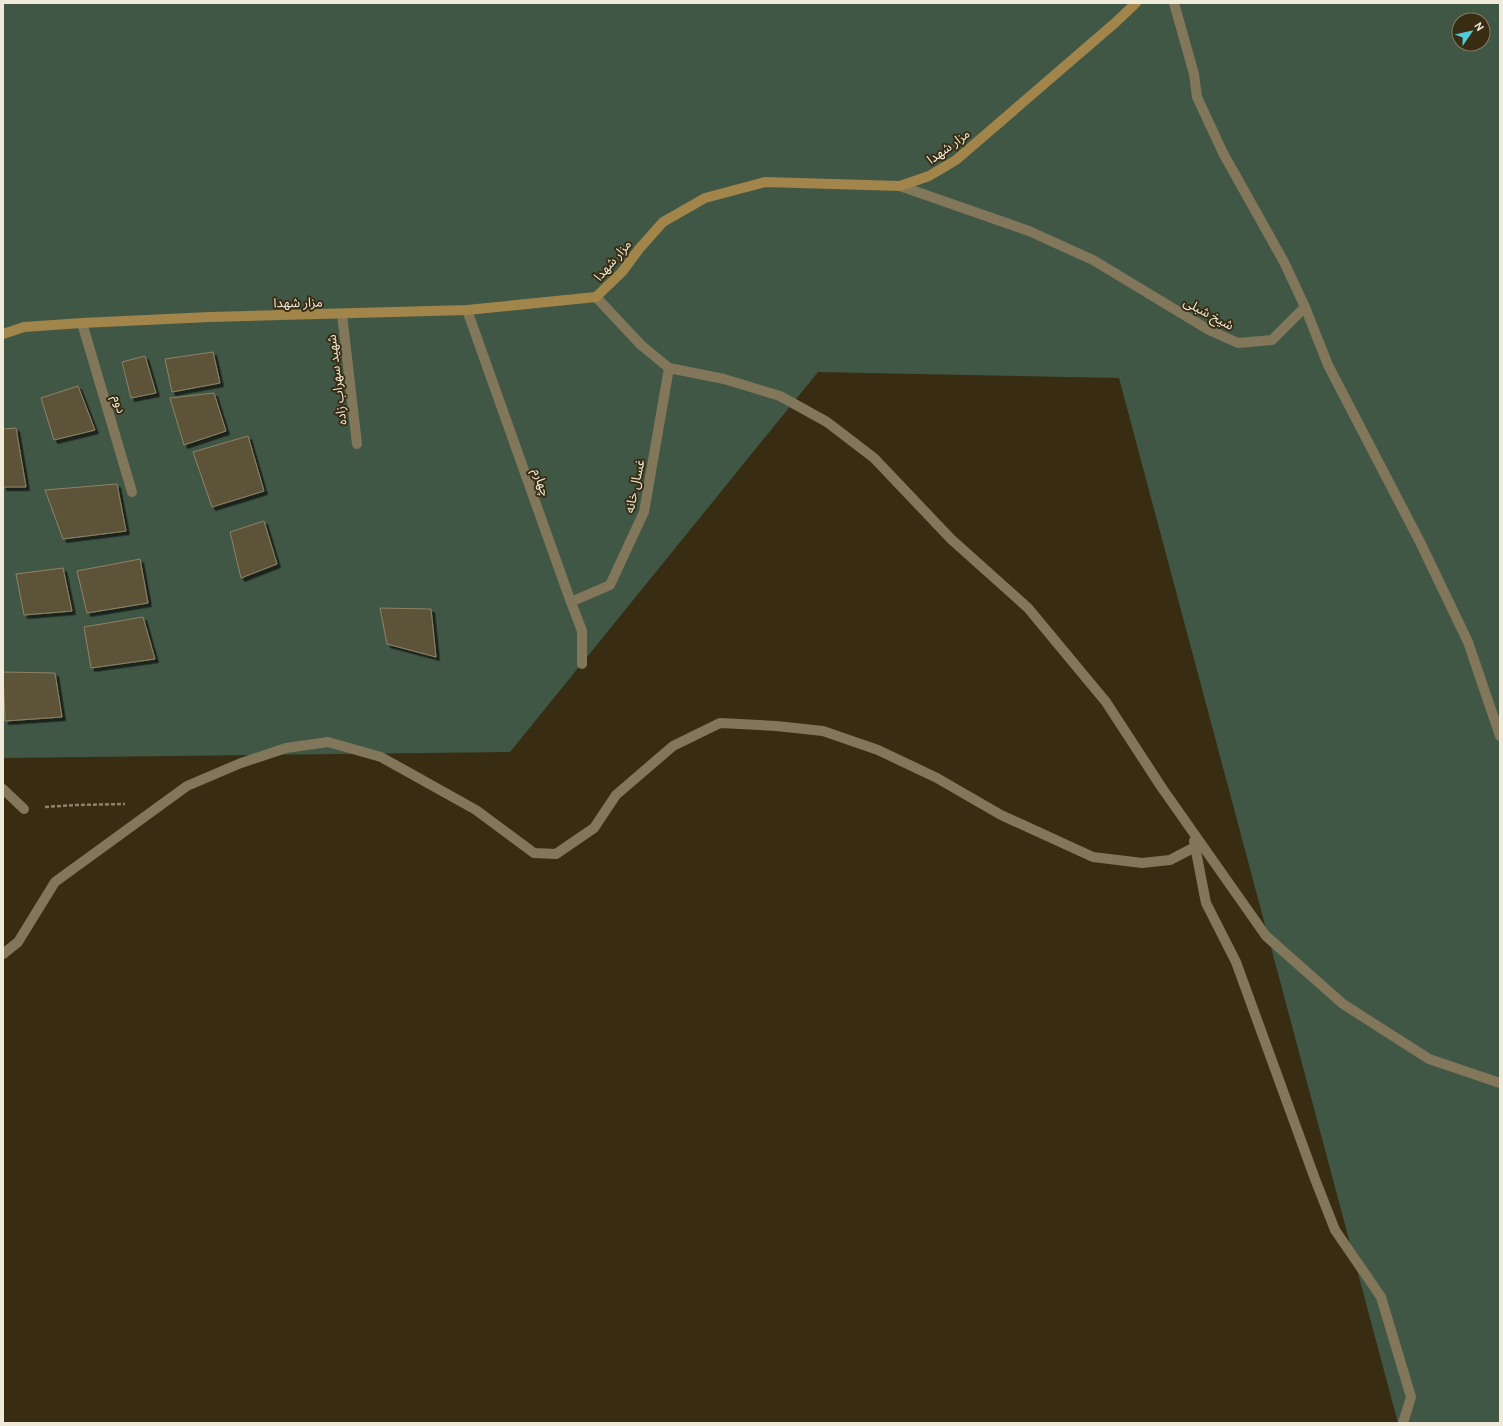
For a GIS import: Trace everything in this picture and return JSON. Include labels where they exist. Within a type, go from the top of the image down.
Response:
[{"type":"street","name":"مزار شهدا","points":[[3,334],[24,327],[82,323],[210,317],[467,310],[596,297],[622,272],[638,249],[663,222],[705,198],[765,182],[900,186],[929,176],[956,160],[1136,3]]},
{"type":"street","points":[[1174,3],[1194,74],[1197,97],[1223,153],[1284,262],[1305,307],[1328,365],[1420,542],[1468,642],[1500,736]]},
{"type":"street","name":"شیخ شبلی","points":[[900,186],[1028,231],[1086,257],[1210,330],[1238,343],[1272,340],[1305,307]]},
{"type":"street","points":[[596,297],[641,345],[669,368],[724,379],[780,396],[827,422],[874,458],[951,539],[1028,608],[1106,702],[1162,788],[1266,936],[1343,1004],[1429,1059],[1500,1083]]},
{"type":"street","name":"چهارم","points":[[467,310],[582,631],[582,664]]},
{"type":"street","name":"شهید سهراب زاده","points":[[342,314],[357,444]]},
{"type":"street","name":"دوم","points":[[82,323],[132,492]]},
{"type":"street","name":"غسال خانه","points":[[571,602],[610,585],[644,512],[669,368]]},
{"type":"street","points":[[3,954],[18,942],[55,882],[186,786],[241,763],[286,748],[328,742],[381,757],[476,810],[534,853],[556,854],[594,828],[616,796],[673,746],[720,724],[762,725],[824,731],[878,750],[937,778],[1001,815],[1093,857],[1142,863],[1170,860],[1195,847]]},
{"type":"street","points":[[3,789],[24,809]]},
{"type":"street","points":[[1192,830],[1206,903],[1236,962],[1335,1230],[1381,1297],[1411,1397],[1403,1423]]},
{"type":"path","points":[[24,809],[76,805],[161,804]]},
{"type":"green space","points":[[3,3],[1500,3],[1500,1423],[1398,1423],[1119,378],[818,372],[510,752],[3,758]]},
{"type":"building","points":[[213,352],[220,383],[172,392],[165,359]]},
{"type":"building","points":[[145,356],[156,393],[131,398],[122,362]]},
{"type":"building","points":[[78,386],[95,430],[54,440],[41,398]]},
{"type":"building","points":[[214,393],[226,431],[184,445],[170,398]]},
{"type":"building","points":[[16,428],[26,487],[3,487],[3,429]]},
{"type":"building","points":[[248,436],[264,491],[212,507],[193,452]]},
{"type":"building","points":[[117,484],[126,531],[63,539],[45,490]]},
{"type":"building","points":[[264,521],[277,564],[241,578],[230,532]]},
{"type":"building","points":[[140,559],[148,603],[87,613],[77,571]]},
{"type":"building","points":[[63,568],[72,611],[24,615],[16,574]]},
{"type":"building","points":[[380,608],[431,609],[436,657],[387,644]]},
{"type":"building","points":[[143,617],[155,659],[91,668],[84,627]]},
{"type":"building","points":[[3,672],[55,673],[62,717],[5,721]]}]
